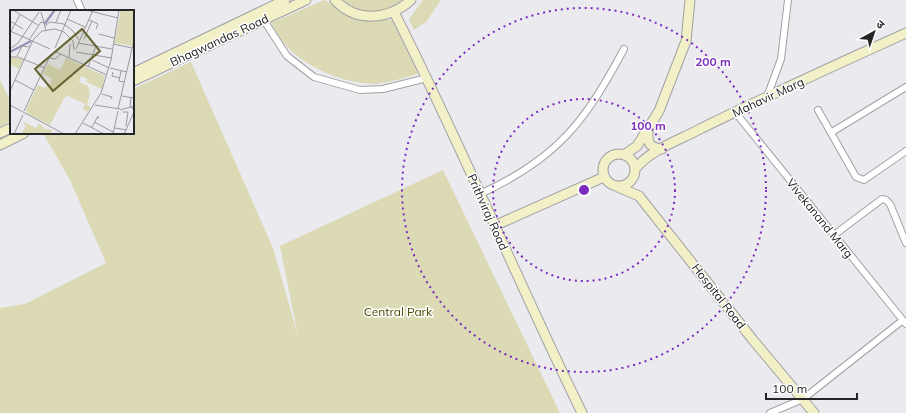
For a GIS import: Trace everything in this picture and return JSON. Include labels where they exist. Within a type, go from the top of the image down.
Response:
[{"type":"street","points":[[77,0],[82,10]]},
{"type":"street","name":"Bhagwandas Road","points":[[134,73],[285,0]]},
{"type":"street","name":"Bhagwandas Road","points":[[134,81],[306,0]]},
{"type":"street","points":[[335,0],[344,8],[360,15],[377,17],[394,12],[411,0]]},
{"type":"street","points":[[624,155],[637,146],[648,131],[659,111],[686,41],[690,0]]},
{"type":"street","points":[[767,98],[781,59],[788,0]]},
{"type":"street","name":"Prithviraj Road","points":[[394,12],[428,78],[494,226],[582,413]]},
{"type":"street","points":[[264,19],[287,56],[314,77],[360,90],[383,89],[428,78]]},
{"type":"street","name":"Mahavir Marg","points":[[635,169],[641,161],[662,148],[735,112],[906,33]]},
{"type":"street","points":[[480,194],[507,182],[536,163],[562,142],[583,117],[602,89],[624,49]]},
{"type":"street","points":[[832,132],[906,87]]},
{"type":"street","points":[[818,110],[832,132],[856,177],[860,180],[864,180],[906,151]]},
{"type":"street","name":"Vivekanand Marg","points":[[735,112],[904,322]]},
{"type":"street","points":[[0,133],[10,128]]},
{"type":"street","points":[[648,131],[647,140],[650,144],[655,148],[662,148]]},
{"type":"street","points":[[0,145],[22,134]]},
{"type":"street","points":[[613,155],[624,155],[632,160],[635,169],[632,180],[624,186],[618,187],[610,184],[602,172],[605,161],[613,155]]},
{"type":"street","points":[[494,226],[604,177]]},
{"type":"street","points":[[632,180],[639,196]]},
{"type":"street","name":"Hospital Road","points":[[618,187],[639,196],[753,340],[814,413]]},
{"type":"street","points":[[834,235],[882,200],[886,200],[890,204],[906,243]]},
{"type":"street","points":[[770,413],[803,399],[904,322]]},
{"type":"green space","points":[[324,0],[365,20],[393,20],[418,74],[382,83],[360,83],[325,72],[314,67],[296,55],[288,48],[271,23]]},
{"type":"green space","points":[[342,0],[405,0],[389,9],[366,12],[350,6]]},
{"type":"green space","points":[[423,0],[441,0],[426,22],[414,30],[409,19]]},
{"type":"green space","name":"Central Park","points":[[191,62],[273,248],[298,336],[280,246],[443,170],[560,413],[0,413],[0,308],[25,304],[106,263],[70,180],[44,134],[134,134],[134,89]]},
{"type":"green space","points":[[0,80],[10,100],[10,122],[0,127]]}]
